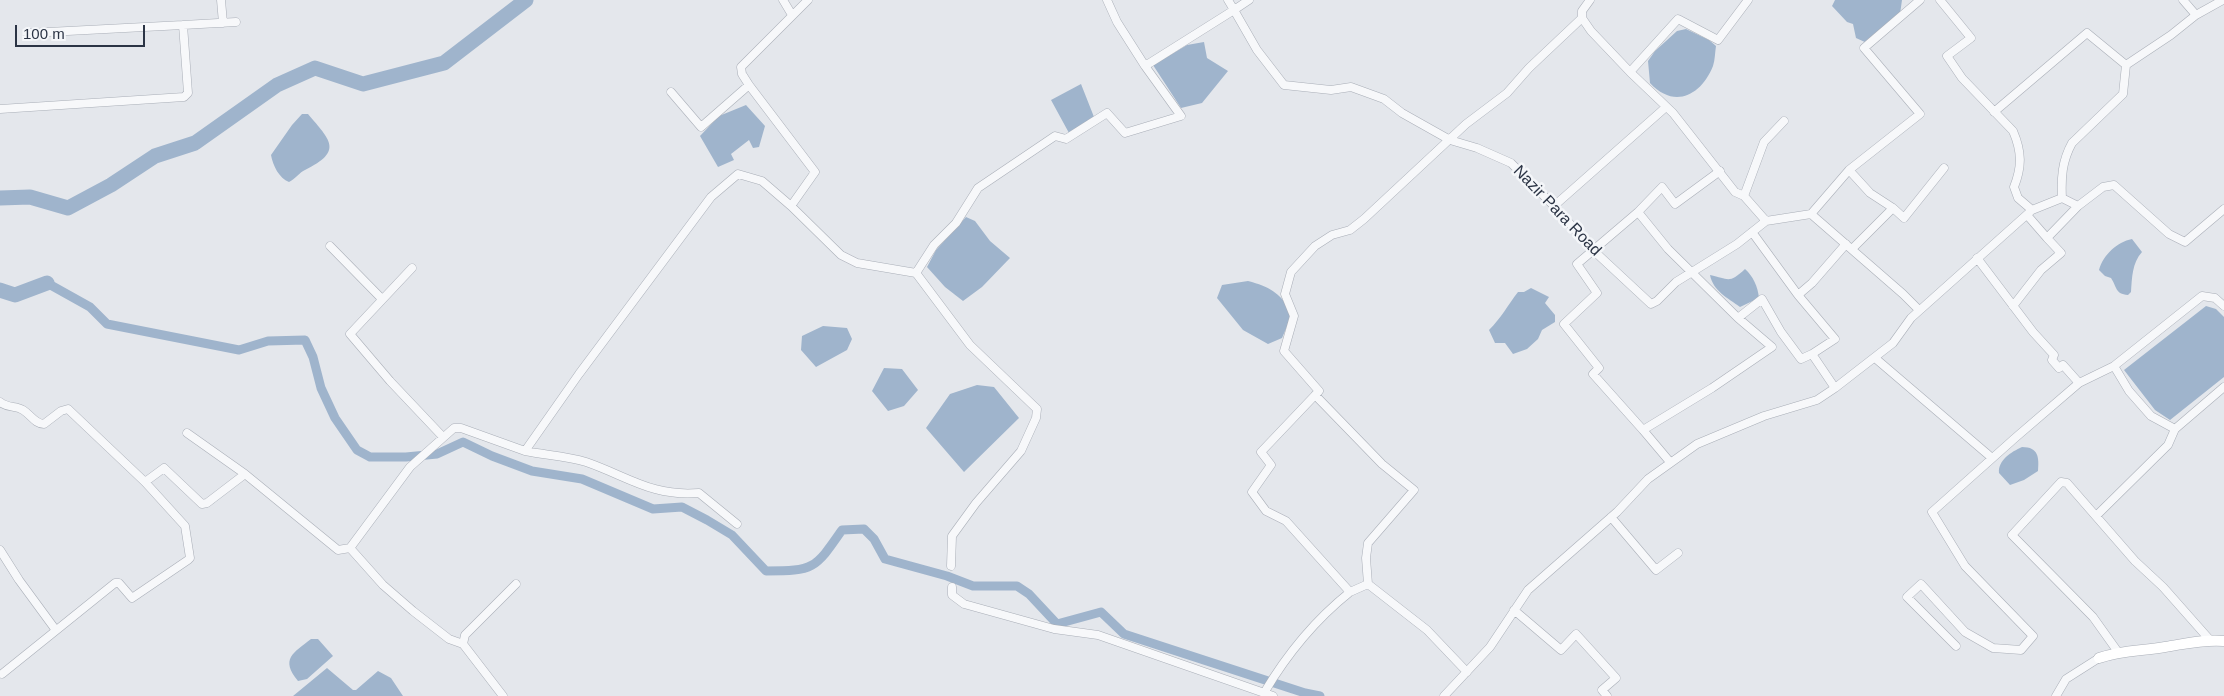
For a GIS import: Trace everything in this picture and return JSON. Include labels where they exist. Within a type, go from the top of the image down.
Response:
[{"type":"main road","points":[[2099,658],[2118,652],[2210,639],[2224,641]]},
{"type":"street","points":[[221,0],[223,23]]},
{"type":"street","points":[[783,0],[792,15]]},
{"type":"street","points":[[791,206],[815,172],[749,86],[742,74],[742,67],[808,0]]},
{"type":"street","points":[[916,274],[934,245],[956,224],[978,188],[1055,136],[1066,139],[1107,113],[1125,133],[1181,116],[1145,66],[1117,22],[1107,0]]},
{"type":"street","points":[[1228,0],[1234,10]]},
{"type":"street","points":[[1145,66],[1249,0]]},
{"type":"street","points":[[1590,0],[1582,11],[1582,18],[1591,31],[1673,113],[1735,192],[1744,196],[1766,221]]},
{"type":"street","points":[[1630,72],[1678,19],[1718,40],[1748,0]]},
{"type":"street","points":[[1919,310],[1811,214],[1849,170],[1920,114],[1864,48],[1920,0]]},
{"type":"street","points":[[1940,0],[1971,38],[1947,56],[1954,68],[2012,131],[2017,140],[2021,171],[2014,187],[2018,198],[2047,238],[2061,253],[2041,270],[2014,306]]},
{"type":"street","points":[[2182,0],[2196,16]]},
{"type":"street","points":[[2126,65],[2196,16],[2223,0]]},
{"type":"street","name":"Nazir Para Road","points":[[1234,10],[1257,50],[1284,85],[1331,90],[1352,87],[1384,99],[1402,113],[1450,140],[1478,148],[1512,163],[1594,251],[1651,304],[1657,301],[1676,282],[1736,244],[1766,221],[1811,214]]},
{"type":"street","points":[[1350,592],[1286,521],[1266,512],[1252,492],[1271,465],[1261,452],[1319,391],[1284,351],[1294,316],[1285,294],[1291,272],[1315,246],[1332,235],[1350,230],[1364,219],[1466,124],[1507,93],[1529,68],[1582,18]]},
{"type":"street","points":[[29,33],[236,22]]},
{"type":"street","points":[[0,109],[184,97],[188,93],[183,26]]},
{"type":"street","points":[[1994,112],[2087,33],[2126,65]]},
{"type":"street","points":[[2062,198],[2062,168],[2067,152],[2072,143],[2123,94],[2126,65]]},
{"type":"street","points":[[671,92],[701,128],[749,86]]},
{"type":"street","points":[[1554,206],[1666,107]]},
{"type":"street","points":[[1744,196],[1764,142],[1784,121]]},
{"type":"street","points":[[1849,170],[1870,193],[1893,208],[1904,218],[1944,168]]},
{"type":"street","points":[[1670,462],[1594,374],[1599,368],[1564,324],[1597,293],[1577,264],[1638,212],[1662,187],[1675,204],[1720,171]]},
{"type":"street","points":[[525,451],[579,374],[711,197],[738,174],[762,180],[841,255],[857,264],[916,274],[970,345],[1037,409],[1036,418],[1021,451],[976,503],[952,536],[951,566]]},
{"type":"street","points":[[2047,238],[2078,206],[2103,188],[2114,185],[2168,234],[2185,242],[2224,209]]},
{"type":"street","points":[[1444,696],[1490,647],[1528,590],[1670,462],[1697,444],[1764,416],[1817,400],[1893,343],[1919,310],[2029,212],[2062,198],[2078,206]]},
{"type":"street","points":[[1798,295],[1812,284],[1849,246],[1893,208]]},
{"type":"street","points":[[1638,212],[1668,249],[1738,318],[1772,348],[1712,388],[1643,430]]},
{"type":"street","points":[[1738,318],[1762,299],[1781,332],[1801,359],[1835,339],[1798,295],[1752,232]]},
{"type":"street","points":[[330,246],[382,299]]},
{"type":"street","points":[[1977,258],[2054,355],[2052,360],[2059,368],[2063,365],[2080,383]]},
{"type":"street","points":[[412,268],[350,334],[390,381],[443,437]]},
{"type":"street","points":[[1956,646],[1906,597],[1920,584],[1965,632],[1993,648],[2021,650],[2033,636],[1965,566],[1932,512],[2080,383],[2114,366],[2202,296],[2215,298],[2224,306]]},
{"type":"street","points":[[1812,354],[1835,388]]},
{"type":"street","points":[[1875,358],[1992,458]]},
{"type":"street","points":[[2114,366],[2129,391],[2151,416],[2175,429]]},
{"type":"street","points":[[2096,516],[2168,445],[2175,429],[2224,387]]},
{"type":"street","points":[[1315,395],[1382,464],[1414,490],[1368,543],[1366,558],[1368,584],[1427,630],[1467,672]]},
{"type":"street","points":[[0,402],[6,407],[22,409],[39,424],[44,424],[64,409],[68,409],[145,482],[184,526],[190,558],[132,598],[119,583],[115,582],[2,674]]},
{"type":"street","points":[[187,433],[245,474],[335,549],[350,548],[416,461],[454,428],[461,428],[525,451],[585,462],[646,488],[678,495],[699,493],[737,524]]},
{"type":"street","points":[[145,482],[164,468],[204,504],[245,474]]},
{"type":"street","points":[[2118,652],[2093,617],[2012,535],[2061,482],[2068,482],[2135,561],[2163,587],[2210,639]]},
{"type":"street","points":[[1611,517],[1656,570],[1678,554]]},
{"type":"street","points":[[350,548],[383,585],[413,611],[448,639],[463,644],[503,696]]},
{"type":"street","points":[[0,550],[19,580],[55,629]]},
{"type":"street","points":[[463,644],[465,635],[516,584]]},
{"type":"street","points":[[1264,693],[1286,658],[1326,612],[1350,592],[1368,584]]},
{"type":"street","points":[[952,588],[952,595],[964,604],[1054,629],[1098,635],[1273,696]]},
{"type":"street","points":[[1514,610],[1561,650],[1576,634],[1616,678],[1602,690],[1607,696]]},
{"type":"street","points":[[2056,694],[2066,679],[2099,658]]},
{"type":"water","points":[[1835,0],[1902,0],[1900,14],[1867,43],[1856,38],[1853,24],[1847,22],[1832,6]]},
{"type":"water","points":[[1686,29],[1709,40],[1716,46],[1714,64],[1708,76],[1694,91],[1677,97],[1668,96],[1650,83],[1648,61],[1655,51],[1677,31]]},
{"type":"water","points":[[1204,42],[1207,58],[1228,71],[1202,103],[1181,108],[1153,65],[1187,45]]},
{"type":"water","points":[[1081,84],[1094,117],[1074,132],[1069,133],[1051,100]]},
{"type":"water","points":[[746,105],[765,126],[759,147],[753,148],[749,140],[731,154],[734,160],[718,167],[700,136],[719,116]]},
{"type":"water","points":[[302,114],[308,114],[322,131],[327,138],[329,151],[325,157],[289,182],[282,178],[277,171],[271,155]]},
{"type":"water","points":[[966,217],[975,221],[990,241],[1010,258],[982,287],[963,301],[945,287],[927,267],[936,250]]},
{"type":"water","points":[[2132,239],[2142,252],[2134,266],[2131,292],[2128,295],[2118,292],[2111,278],[2105,276],[2099,270],[2111,250],[2121,243]]},
{"type":"water","points":[[1745,269],[1755,282],[1759,298],[1740,307],[1718,290],[1710,275],[1732,279]]},
{"type":"water","points":[[1248,281],[1273,291],[1291,310],[1282,338],[1268,344],[1243,330],[1217,298],[1222,285]]},
{"type":"water","points":[[1531,288],[1549,297],[1545,303],[1555,315],[1555,322],[1542,330],[1538,339],[1527,349],[1513,354],[1505,343],[1495,343],[1489,330],[1518,292],[1524,292]]},
{"type":"water","points":[[2206,306],[2216,309],[2224,317],[2224,377],[2170,420],[2155,410],[2124,370]]},
{"type":"water","points":[[823,326],[847,328],[852,339],[847,350],[816,367],[801,350],[802,336]]},
{"type":"water","points":[[884,368],[902,369],[918,390],[904,406],[888,411],[872,391]]},
{"type":"water","points":[[977,385],[994,387],[1019,418],[964,472],[926,428],[950,394]]},
{"type":"water","points":[[2022,447],[2028,447],[2037,454],[2038,471],[2024,480],[2010,485],[1999,473],[1999,468],[2006,457]]},
{"type":"water","points":[[311,639],[318,639],[333,656],[307,679],[298,681],[289,662],[294,653]]},
{"type":"water","points":[[327,668],[353,690],[356,690],[378,671],[391,678],[403,696],[293,696]]},
{"type":"waterway","points":[[0,198],[30,197],[68,208],[111,185],[155,156],[195,143],[277,85],[315,68],[363,84],[444,63],[526,0]]},
{"type":"waterway","points":[[47,283],[90,307],[107,324],[239,350],[268,341],[305,340],[313,357],[321,388],[335,418],[357,450],[370,457],[406,457],[437,454],[463,442],[492,456],[532,471],[582,479],[653,509],[682,507],[732,535],[766,571],[794,570],[812,565],[819,560],[842,530],[864,529],[874,539],[885,559],[947,576],[973,586],[1017,586],[1029,594],[1057,624],[1101,612],[1124,634],[1305,693],[1320,696]]},
{"type":"waterway","points":[[0,290],[15,295],[47,283]]}]
